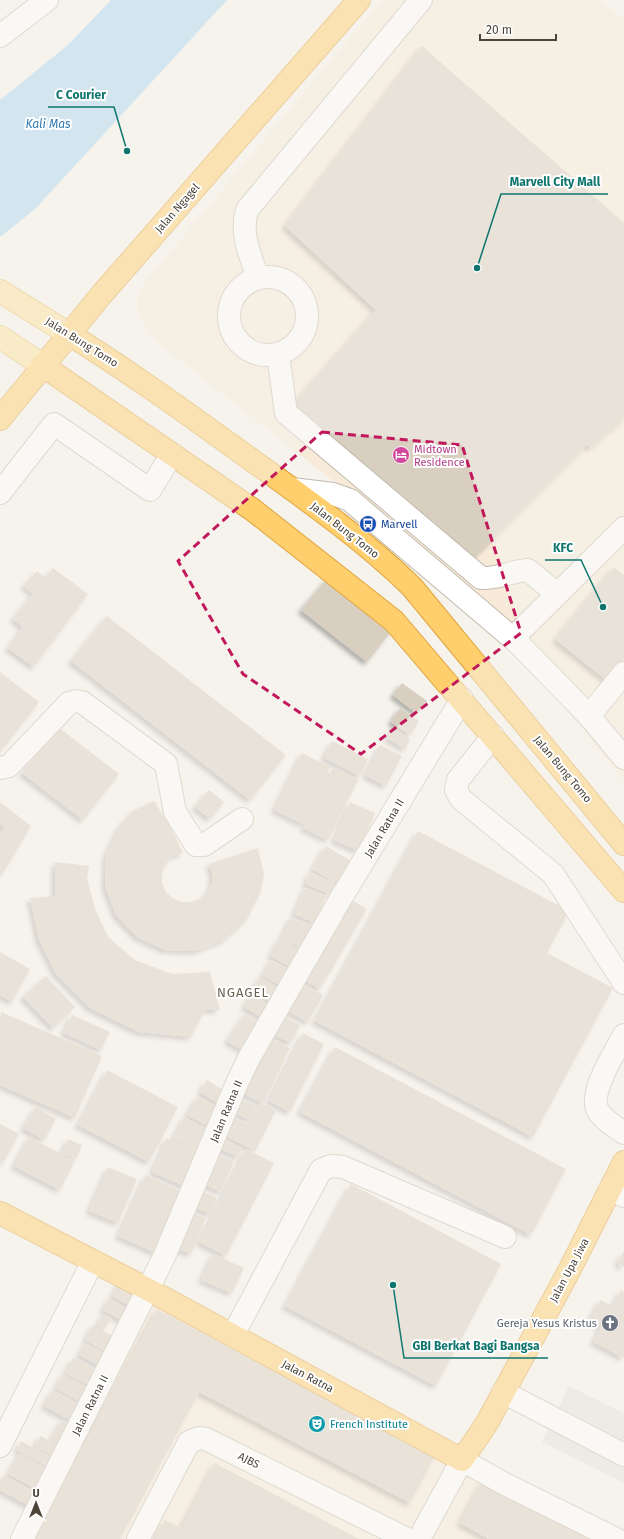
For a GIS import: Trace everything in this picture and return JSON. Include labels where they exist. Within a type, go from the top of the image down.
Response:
[{"type":"highway","name":"Jalan Ngagel","points":[[1,415],[42,365],[359,0]]},
{"type":"highway","name":"Jalan Bung Tomo","points":[[69,334],[118,364],[292,489],[382,559],[412,587],[624,844]]},
{"type":"highway","points":[[42,365],[253,510],[373,602],[394,621],[494,736],[624,891]]},
{"type":"highway","name":"Jalan Upa Jiwa","points":[[462,1460],[487,1423],[570,1269],[617,1193],[624,1162]]},
{"type":"highway","name":"Jalan Ratna","points":[[1,1216],[149,1290],[462,1460]]},
{"type":"main road","name":"Jalan Bung Tomo","points":[[0,290],[69,334]]},
{"type":"main road","points":[[0,336],[42,365]]},
{"type":"street","points":[[0,36],[47,0]]},
{"type":"street","points":[[258,278],[245,238],[243,224],[248,210],[422,0]]},
{"type":"street","points":[[272,277],[285,280],[296,288],[304,299],[308,313],[306,326],[301,339],[291,348],[278,354],[265,356],[251,352],[240,344],[232,333],[228,320],[229,306],[235,294],[245,284],[258,278],[272,277]]},
{"type":"street","points":[[278,354],[286,413],[481,578],[490,578],[515,570],[528,570],[557,594]]},
{"type":"street","points":[[0,492],[54,424],[150,490],[172,454]]},
{"type":"street","points":[[292,489],[333,494],[350,500],[513,638],[589,716],[624,758]]},
{"type":"street","points":[[513,638],[624,528]]},
{"type":"street","points":[[589,716],[624,673]]},
{"type":"street","name":"Jalan Ratna II","points":[[22,1539],[149,1290],[236,1083],[249,1058],[341,898],[462,700]]},
{"type":"street","points":[[0,768],[10,766],[69,703],[76,701],[82,702],[166,764],[175,812],[196,845],[204,845],[242,819]]},
{"type":"street","points":[[494,736],[458,780],[456,790],[461,799],[553,874],[624,984]]},
{"type":"street","points":[[624,1035],[598,1087],[595,1099],[598,1111],[606,1120],[624,1133]]},
{"type":"street","points":[[233,1335],[321,1170],[325,1167],[343,1167],[505,1237]]},
{"type":"street","points":[[0,1446],[93,1261]]},
{"type":"street","points":[[503,1392],[624,1455]]},
{"type":"street","name":"AJBS","points":[[138,1539],[188,1442],[200,1438],[206,1439],[407,1539]]},
{"type":"street","points":[[419,1539],[462,1460]]},
{"type":"street","name":"Jalan Ratna","points":[[462,1460],[503,1483],[616,1539]]},
{"type":"highlighted area","points":[[322,432],[462,445],[521,633],[361,754],[243,674],[178,561]]},
{"type":"shaded area","points":[[382,0],[601,0],[624,20],[624,781],[464,584],[156,341],[138,315],[137,297],[146,281]]},
{"type":"shaded area","points":[[149,1297],[598,1539],[24,1539]]},
{"type":"shaded area","points":[[569,1386],[624,1413],[624,1483],[542,1442]]},
{"type":"water","name":"Kali Mas","points":[[111,0],[227,0],[35,209],[0,237],[0,100],[68,45]]},
{"type":"building","points":[[422,46],[624,223],[624,419],[590,448],[587,445],[475,557],[409,505],[292,405],[376,310],[285,226]]},
{"type":"building","points":[[614,567],[624,575],[624,659],[606,680],[555,639]]},
{"type":"building","points":[[53,568],[88,594],[34,667],[8,648],[23,627],[13,619],[33,594],[24,586],[37,571],[45,578]]},
{"type":"building","points":[[328,578],[393,629],[367,662],[301,610]]},
{"type":"building","points":[[107,616],[286,755],[250,800],[71,661]]},
{"type":"building","points":[[0,672],[39,702],[0,752]]},
{"type":"building","points":[[402,683],[427,701],[416,713],[393,695]]},
{"type":"building","points":[[400,708],[419,721],[410,735],[391,722]]},
{"type":"building","points":[[58,727],[119,774],[83,820],[22,773]]},
{"type":"building","points":[[393,729],[410,740],[405,749],[387,738]]},
{"type":"building","points":[[332,741],[368,759],[360,776],[324,758]]},
{"type":"building","points":[[380,745],[402,756],[386,786],[365,775]]},
{"type":"building","points":[[302,753],[330,767],[303,824],[274,810]]},
{"type":"building","points":[[333,768],[358,780],[328,840],[303,828]]},
{"type":"building","points":[[209,790],[224,802],[210,819],[195,807]]},
{"type":"building","points":[[154,801],[170,826],[183,853],[173,856],[166,863],[162,872],[162,882],[165,891],[172,898],[181,902],[191,902],[201,899],[208,892],[212,883],[212,873],[209,864],[258,848],[264,874],[261,891],[247,919],[225,940],[196,951],[165,950],[137,937],[116,915],[105,886],[106,855],[119,827],[133,811]]},
{"type":"building","points":[[0,802],[31,826],[3,873],[0,872],[0,836],[4,828],[0,824]]},
{"type":"building","points":[[350,802],[375,813],[359,851],[334,840]]},
{"type":"building","points":[[418,831],[569,911],[547,953],[613,988],[533,1137],[315,1021]]},
{"type":"building","points":[[326,846],[353,862],[340,885],[312,869]]},
{"type":"building","points":[[55,862],[89,866],[87,878],[95,909],[108,937],[135,960],[172,974],[210,972],[220,1010],[205,1010],[191,1037],[139,1032],[90,1008],[56,974],[39,940],[30,898],[55,896]]},
{"type":"building","points":[[310,872],[335,883],[330,894],[305,884]]},
{"type":"building","points":[[305,888],[326,896],[315,923],[294,914]]},
{"type":"building","points":[[347,897],[367,909],[320,989],[301,978]]},
{"type":"building","points":[[291,917],[316,928],[307,950],[281,939]]},
{"type":"building","points":[[279,939],[302,951],[293,968],[270,956]]},
{"type":"building","points":[[0,952],[30,969],[12,1002],[0,995]]},
{"type":"building","points":[[271,960],[290,970],[282,986],[262,976]]},
{"type":"building","points":[[46,976],[75,1007],[53,1028],[23,997]]},
{"type":"building","points":[[260,977],[282,990],[274,1004],[252,992]]},
{"type":"building","points":[[301,983],[323,995],[308,1022],[286,1010]]},
{"type":"building","points":[[252,994],[272,1007],[264,1019],[244,1007]]},
{"type":"building","points":[[1,1012],[102,1056],[75,1118],[0,1085]]},
{"type":"building","points":[[245,1014],[264,1026],[247,1053],[227,1041]]},
{"type":"building","points":[[277,1014],[300,1025],[291,1043],[268,1032]]},
{"type":"building","points":[[72,1015],[110,1032],[101,1050],[64,1033]]},
{"type":"building","points":[[303,1033],[324,1044],[290,1112],[269,1101]]},
{"type":"building","points":[[266,1036],[290,1048],[263,1104],[276,1110],[255,1151],[218,1132],[227,1114],[250,1125],[261,1102],[239,1092]]},
{"type":"building","points":[[335,1047],[566,1169],[531,1235],[300,1112]]},
{"type":"building","points":[[107,1070],[178,1107],[149,1162],[78,1125]]},
{"type":"building","points":[[207,1080],[230,1094],[223,1106],[200,1092]]},
{"type":"building","points":[[235,1096],[256,1106],[250,1120],[228,1110]]},
{"type":"building","points":[[197,1097],[221,1110],[211,1128],[187,1115]]},
{"type":"building","points":[[36,1107],[56,1119],[44,1140],[23,1128]]},
{"type":"building","points":[[184,1117],[210,1130],[199,1151],[173,1139]]},
{"type":"building","points":[[0,1124],[19,1134],[3,1163],[0,1161]]},
{"type":"building","points":[[29,1137],[75,1161],[60,1190],[14,1166]]},
{"type":"building","points":[[219,1137],[242,1148],[238,1157],[215,1146]]},
{"type":"building","points":[[167,1138],[201,1153],[186,1187],[152,1172]]},
{"type":"building","points":[[68,1139],[82,1145],[76,1159],[62,1153]]},
{"type":"building","points":[[246,1149],[274,1163],[226,1256],[199,1242]]},
{"type":"building","points":[[215,1153],[234,1161],[221,1192],[201,1183]]},
{"type":"building","points":[[108,1167],[137,1179],[118,1223],[89,1211]]},
{"type":"building","points":[[146,1175],[183,1193],[156,1253],[118,1236]]},
{"type":"building","points":[[351,1184],[501,1264],[436,1386],[285,1306]]},
{"type":"building","points":[[199,1190],[217,1198],[210,1214],[191,1206]]},
{"type":"building","points":[[188,1211],[206,1218],[191,1254],[173,1247]]},
{"type":"building","points":[[624,1251],[624,1267],[617,1263]]},
{"type":"building","points":[[213,1254],[244,1268],[232,1293],[201,1280]]},
{"type":"building","points":[[120,1281],[143,1293],[135,1309],[112,1296]]},
{"type":"building","name":"Gereja Yesus Kristus","points":[[621,1290],[624,1292],[624,1358],[593,1342],[601,1326],[590,1320],[600,1300],[612,1306]]},
{"type":"building","points":[[109,1298],[132,1312],[126,1323],[103,1310]]},
{"type":"building","points":[[157,1309],[435,1456],[410,1503],[199,1392],[120,1539],[34,1539]]},
{"type":"building","points":[[103,1314],[111,1318],[104,1329],[97,1325]]},
{"type":"building","points":[[93,1325],[122,1341],[113,1356],[85,1340]]},
{"type":"building","points":[[85,1343],[108,1355],[102,1367],[79,1355]]},
{"type":"building","points":[[73,1358],[98,1371],[90,1386],[65,1373]]},
{"type":"building","points":[[63,1374],[90,1389],[82,1403],[55,1388]]},
{"type":"building","points":[[53,1390],[83,1406],[74,1422],[44,1406]]},
{"type":"building","points":[[62,1420],[76,1427],[65,1447],[51,1440]]},
{"type":"building","points":[[40,1436],[65,1449],[60,1459],[35,1447]]},
{"type":"building","points":[[21,1441],[59,1461],[54,1470],[17,1450]]},
{"type":"building","points":[[20,1453],[55,1473],[44,1493],[8,1474]]},
{"type":"building","points":[[215,1463],[359,1539],[155,1539],[165,1520],[181,1528]]},
{"type":"building","points":[[4,1475],[42,1496],[35,1509],[0,1490],[0,1484]]},
{"type":"building","points":[[482,1482],[590,1539],[489,1539],[460,1523]]},
{"type":"place","name":"C Courier","points":[[127,151]]},
{"type":"place","name":"Marvell City Mall","points":[[477,268]]},
{"type":"place","name":"Midtown Residence","points":[[401,455]]},
{"type":"place","name":"Marvell","points":[[368,524]]},
{"type":"place","name":"KFC","points":[[603,607]]},
{"type":"place","name":"GBI Berkat Bagi Bangsa","points":[[393,1285]]},
{"type":"place","name":"Gereja Yesus Kristus","points":[[610,1323]]},
{"type":"place","name":"French Institute","points":[[317,1424]]},
{"type":"district","name":"NGAGEL","points":[[243,992]]}]
